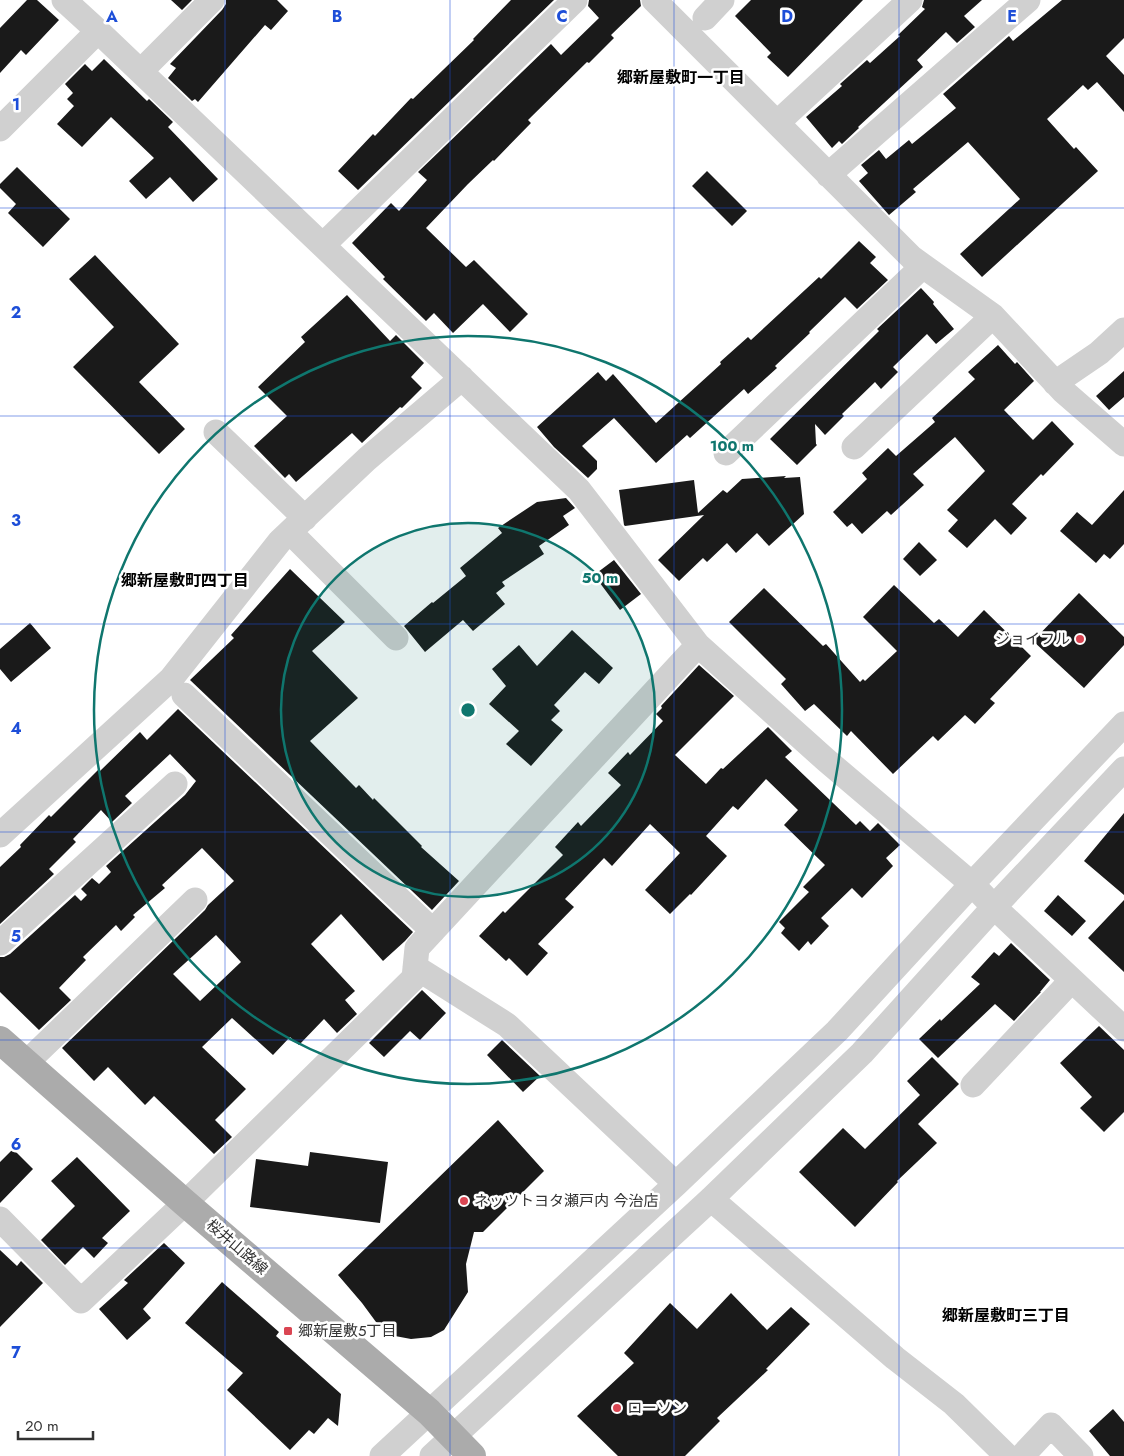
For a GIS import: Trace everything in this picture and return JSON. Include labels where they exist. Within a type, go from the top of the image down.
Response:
[{"type":"main road","name":"桜井山路線","points":[[0,1040],[429,1412],[472,1456]]},
{"type":"street","points":[[64,0],[141,71],[579,490],[698,646],[826,760],[972,884],[1124,1029]]},
{"type":"street","points":[[141,71],[212,0]]},
{"type":"street","points":[[323,245],[575,0]]},
{"type":"street","points":[[654,0],[912,258],[993,316],[1063,391],[1124,444]]},
{"type":"street","points":[[705,18],[722,0]]},
{"type":"street","points":[[777,123],[910,0]]},
{"type":"street","points":[[828,175],[1028,0]]},
{"type":"street","points":[[0,129],[98,31]]},
{"type":"street","points":[[726,453],[923,266]]},
{"type":"street","points":[[854,447],[993,316]]},
{"type":"street","points":[[1055,383],[1099,353],[1124,330]]},
{"type":"street","points":[[0,835],[171,679],[280,541],[367,458],[462,378]]},
{"type":"street","points":[[216,432],[396,638]]},
{"type":"street","points":[[0,1219],[81,1301],[414,978],[417,948],[698,646]]},
{"type":"street","points":[[184,695],[433,931]]},
{"type":"street","points":[[382,1456],[676,1184],[837,1031],[972,884],[1124,724]]},
{"type":"street","points":[[432,1456],[711,1199],[862,1053],[994,907],[1124,769]]},
{"type":"street","points":[[0,944],[175,784]]},
{"type":"street","points":[[26,1063],[195,900]]},
{"type":"street","points":[[415,967],[507,1025],[676,1184]]},
{"type":"street","points":[[973,1085],[1072,980]]},
{"type":"street","points":[[711,1199],[895,1358],[954,1404],[1007,1456]]},
{"type":"street","points":[[1022,1456],[1051,1425],[1081,1456]]},
{"type":"building","points":[[27,0],[37,0],[59,20],[26,55],[21,50],[0,73],[0,28]]},
{"type":"building","points":[[171,0],[192,0],[182,10]]},
{"type":"building","points":[[226,0],[277,0],[288,11],[271,30],[265,25],[198,102],[195,99],[192,101],[168,78],[176,68],[170,64],[222,10]]},
{"type":"building","points":[[511,0],[554,0],[358,190],[338,171],[373,134],[375,136],[411,98],[413,99],[474,40]]},
{"type":"building","points":[[589,0],[640,0],[641,6],[611,35],[614,38],[528,120],[531,123],[426,228],[466,267],[474,260],[528,314],[510,332],[483,304],[453,333],[434,313],[426,321],[383,279],[385,277],[352,243],[391,203],[399,211],[427,180],[418,172],[551,44],[561,55],[599,18],[588,6]]},
{"type":"building","points":[[751,0],[863,0],[788,77],[767,57],[771,53],[735,16]]},
{"type":"building","points":[[924,0],[982,0],[964,16],[975,27],[957,43],[946,32],[917,60],[923,67],[842,144],[839,141],[832,148],[806,117],[842,86],[840,84],[867,60],[870,63],[900,36],[898,35],[925,9],[922,7]]},
{"type":"building","points":[[1062,0],[1124,0],[1124,38],[1106,56],[1124,75],[1124,112],[1097,82],[1088,90],[1083,85],[1047,119],[1074,149],[1076,147],[1098,171],[982,277],[960,254],[1020,199],[968,142],[913,189],[916,192],[889,215],[859,181],[868,173],[861,165],[879,150],[886,159],[909,140],[912,144],[956,108],[943,94],[1009,36],[1013,41]]},
{"type":"building","points":[[104,59],[147,101],[149,99],[173,122],[168,127],[218,179],[193,202],[170,177],[146,199],[129,181],[154,158],[111,117],[82,147],[57,124],[74,106],[67,99],[73,93],[65,84],[85,64],[92,71]]},
{"type":"building","points":[[17,167],[70,219],[43,247],[8,213],[16,204],[0,188],[0,184]]},
{"type":"building","points":[[707,171],[747,211],[732,226],[692,186]]},
{"type":"building","points":[[859,241],[876,257],[870,263],[888,280],[857,309],[845,297],[775,366],[777,368],[748,394],[744,389],[690,438],[687,435],[656,463],[614,418],[582,446],[597,461],[597,469],[588,478],[554,447],[537,427],[598,372],[606,381],[613,374],[656,423],[748,337],[751,340],[819,277],[821,279]]},
{"type":"building","points":[[95,255],[179,344],[139,382],[185,429],[159,454],[73,367],[114,327],[69,279]]},
{"type":"building","points":[[921,288],[954,329],[936,344],[927,334],[893,367],[898,372],[881,389],[875,382],[842,414],[844,416],[825,435],[815,424],[817,445],[797,465],[770,439],[879,331],[877,329]]},
{"type":"building","points":[[347,295],[390,341],[396,335],[424,363],[411,377],[422,388],[362,443],[352,433],[296,482],[289,474],[285,478],[254,446],[287,416],[258,387],[305,342],[301,337]]},
{"type":"building","points":[[998,345],[1034,381],[1004,410],[1033,440],[1052,421],[1074,444],[1012,504],[1027,518],[1011,535],[995,519],[967,548],[948,531],[958,520],[947,510],[985,471],[955,437],[913,474],[924,485],[891,515],[887,511],[862,534],[852,523],[847,527],[833,512],[867,479],[862,473],[888,448],[896,456],[935,422],[932,418],[975,379],[968,372]]},
{"type":"building","points":[[1124,371],[1124,397],[1109,410],[1096,396]]},
{"type":"building","points":[[786,476],[784,478],[800,477],[804,514],[769,546],[757,533],[736,553],[727,543],[707,562],[703,558],[679,581],[658,560],[704,515],[624,525],[619,490],[694,480],[698,513],[723,490],[727,493],[742,479]]},
{"type":"building","points":[[1124,490],[1124,544],[1110,559],[1104,554],[1096,563],[1060,531],[1077,512],[1092,525]]},
{"type":"building","points":[[566,498],[575,508],[563,516],[569,525],[539,546],[544,554],[502,582],[505,586],[496,593],[505,604],[473,631],[463,620],[425,652],[404,626],[466,576],[460,568],[502,533],[498,528],[537,502]]},
{"type":"building","points":[[919,542],[937,560],[920,576],[903,559]]},
{"type":"building","points":[[614,560],[641,594],[620,610],[594,575]]},
{"type":"building","points":[[290,569],[345,622],[312,651],[358,698],[310,741],[356,788],[359,785],[373,800],[374,798],[421,847],[459,881],[432,910],[190,680],[234,638],[231,635]]},
{"type":"building","points":[[894,585],[934,623],[939,619],[958,637],[984,610],[1031,656],[990,699],[995,703],[975,724],[965,715],[938,741],[933,736],[893,774],[851,731],[847,736],[814,704],[805,711],[781,684],[786,679],[729,622],[764,588],[823,646],[826,644],[860,682],[863,679],[865,681],[897,651],[863,617]]},
{"type":"building","name":"ジョイフル","points":[[1079,593],[1124,637],[1124,645],[1084,688],[1033,641]]},
{"type":"building","points":[[30,623],[51,648],[11,682],[0,669],[0,649]]},
{"type":"building","points":[[572,630],[613,668],[599,684],[585,672],[554,705],[560,711],[551,720],[563,730],[531,766],[506,744],[519,731],[489,704],[506,686],[492,669],[519,645],[537,666]]},
{"type":"building","points":[[699,665],[734,696],[675,755],[706,784],[721,768],[723,769],[768,727],[792,751],[785,757],[856,825],[860,821],[870,831],[878,823],[900,845],[886,858],[893,866],[862,898],[852,888],[821,918],[829,926],[811,945],[808,941],[799,951],[781,933],[785,928],[779,922],[809,892],[803,887],[825,865],[784,825],[798,810],[766,779],[738,810],[733,806],[706,836],[727,856],[691,895],[670,914],[645,890],[680,853],[650,824],[612,866],[604,858],[565,899],[574,907],[538,944],[548,953],[527,976],[509,958],[506,961],[479,936],[563,855],[555,847],[578,822],[581,826],[621,785],[608,773],[628,752],[630,755],[663,721],[656,714],[662,708],[661,706]]},
{"type":"building","points":[[178,709],[413,932],[383,961],[341,914],[311,944],[355,991],[345,1000],[357,1014],[337,1033],[324,1019],[299,1045],[290,1037],[273,1055],[232,1018],[202,1047],[246,1089],[215,1120],[232,1137],[214,1154],[154,1096],[145,1105],[108,1067],[94,1081],[62,1048],[234,881],[202,848],[162,885],[165,888],[133,915],[135,917],[121,931],[116,925],[83,957],[86,960],[59,988],[71,1000],[39,1030],[0,992],[0,957],[10,954],[75,895],[81,901],[87,895],[81,889],[92,878],[99,884],[111,872],[106,866],[185,795],[196,781],[170,754],[125,796],[132,803],[112,822],[101,810],[73,839],[76,842],[49,869],[54,874],[0,924],[0,867],[21,847],[20,845],[49,815],[51,817],[99,769],[100,771],[140,732],[147,740]],"holes":[[[216,935],[241,962],[200,1001],[173,974]]]},
{"type":"building","points":[[1124,813],[1124,895],[1084,861]]},
{"type":"building","points":[[1058,895],[1086,921],[1072,936],[1044,911]]},
{"type":"building","points":[[1124,900],[1124,972],[1088,938]]},
{"type":"building","points":[[1011,943],[1050,980],[1014,1021],[995,1004],[938,1058],[919,1039],[980,984],[971,977],[994,952],[999,956]]},
{"type":"building","points":[[422,990],[446,1013],[420,1040],[410,1031],[384,1057],[369,1043]]},
{"type":"building","points":[[1099,1026],[1124,1050],[1124,1112],[1104,1132],[1080,1108],[1092,1097],[1060,1063]]},
{"type":"building","points":[[502,1040],[540,1076],[523,1092],[487,1055]]},
{"type":"building","points":[[932,1057],[959,1084],[918,1124],[937,1143],[897,1181],[855,1227],[799,1172],[843,1128],[865,1149],[920,1095],[907,1081]]},
{"type":"building","name":"ネッツトヨタ瀬戸内 今治店","points":[[498,1120],[544,1171],[483,1232],[474,1232],[466,1264],[468,1292],[444,1330],[431,1337],[411,1339],[395,1336],[376,1322],[338,1275]]},
{"type":"building","points":[[13,1149],[33,1169],[0,1203],[0,1162]]},
{"type":"building","points":[[310,1152],[388,1162],[380,1223],[250,1207],[256,1159],[308,1166]]},
{"type":"building","points":[[77,1157],[130,1211],[102,1238],[108,1243],[94,1258],[83,1247],[65,1265],[41,1240],[75,1206],[51,1181]]},
{"type":"building","points":[[164,1243],[185,1263],[143,1309],[151,1318],[127,1340],[99,1309],[128,1283],[124,1280]]},
{"type":"building","points":[[0,1250],[17,1266],[21,1261],[43,1283],[0,1327]]},
{"type":"building","points":[[222,1282],[279,1332],[276,1336],[341,1394],[338,1426],[328,1418],[314,1434],[309,1430],[290,1450],[227,1390],[243,1373],[185,1323]]},
{"type":"building","points":[[731,1293],[767,1330],[791,1307],[810,1324],[766,1369],[768,1370],[717,1418],[720,1421],[685,1456],[618,1456],[577,1416],[634,1363],[624,1353],[670,1303],[697,1329]]},
{"type":"building","points":[[1113,1409],[1124,1422],[1124,1456],[1110,1456],[1089,1431]]},
{"type":"place","name":"ジョイフル","points":[[1080,639]]},
{"type":"place","name":"ネッツトヨタ瀬戸内 今治店","points":[[464,1201]]},
{"type":"place","name":"郷新屋敷5丁目","points":[[288,1331]]},
{"type":"place","name":"ローソン","points":[[617,1408]]},
{"type":"district","name":"郷新屋敷町一丁目","points":[[681,77]]},
{"type":"district","name":"郷新屋敷町四丁目","points":[[185,580]]},
{"type":"district","name":"郷新屋敷町三丁目","points":[[1006,1315]]}]
